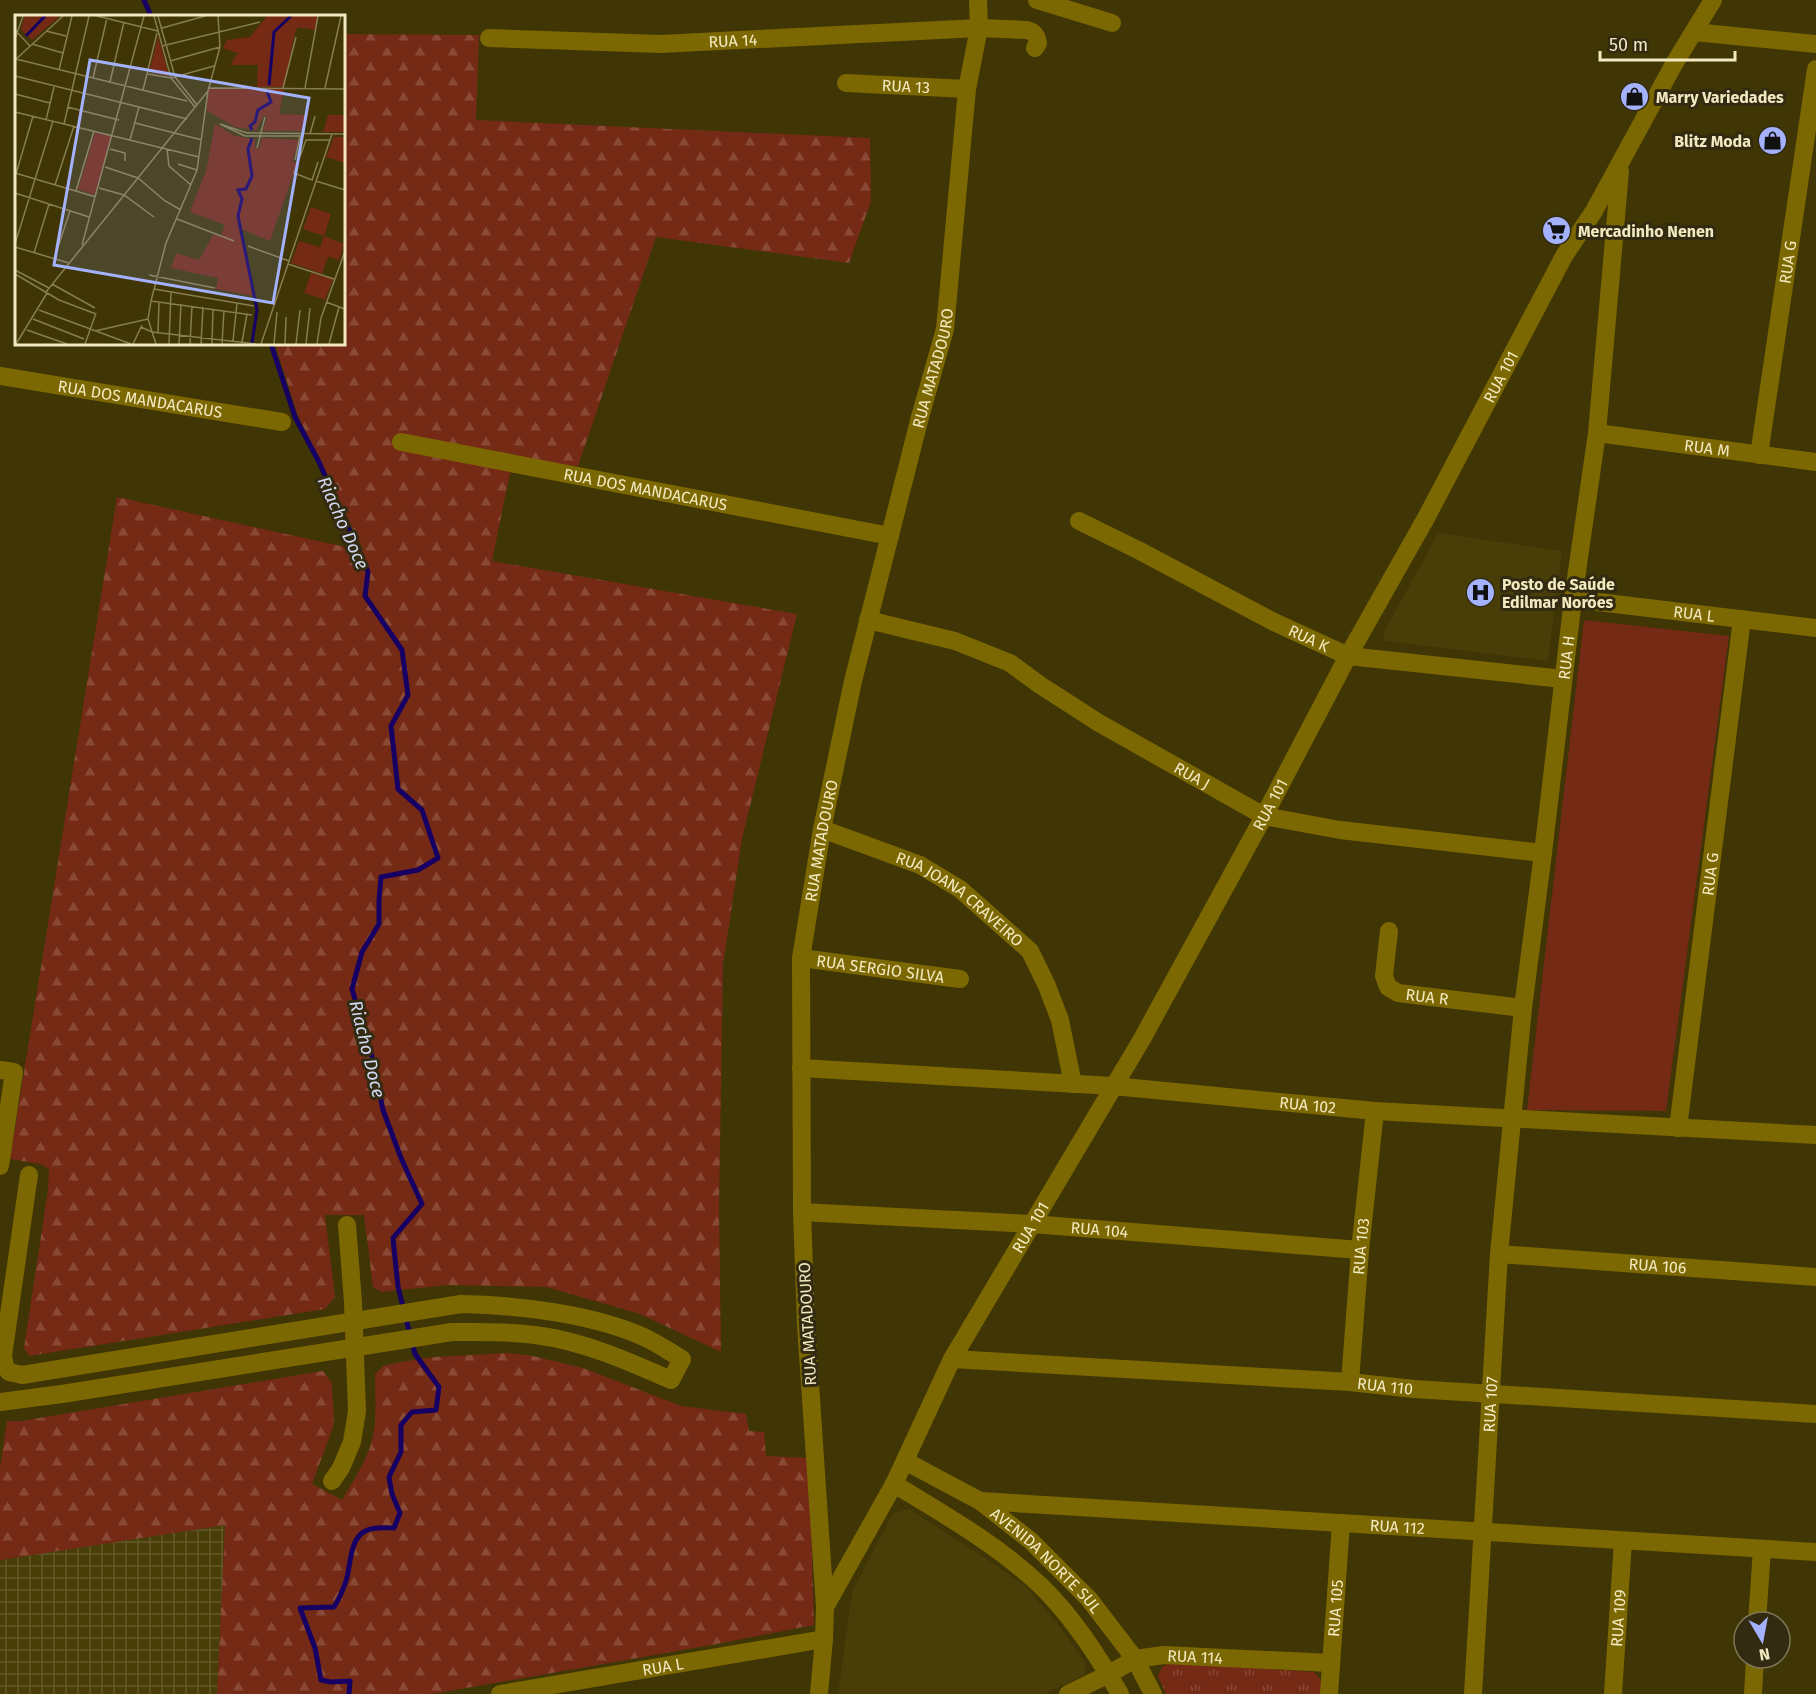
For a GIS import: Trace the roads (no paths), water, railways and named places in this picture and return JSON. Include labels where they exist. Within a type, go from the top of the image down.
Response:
[{"type":"street","name":"RUA MATADOURO","points":[[819,1694],[825,1607],[806,1324],[802,1212],[801,958],[822,829],[853,681],[920,417],[945,329],[967,89],[979,28],[978,0]]},
{"type":"street","points":[[1037,0],[1112,22]]},
{"type":"street","name":"RUA 101","points":[[825,1607],[894,1484],[952,1359],[1142,1039],[1264,816],[1348,656],[1426,518],[1564,256],[1594,211],[1674,64],[1713,0]]},
{"type":"street","name":"RUA 14","points":[[489,38],[660,44],[979,28],[1028,30],[1033,32],[1038,43],[1035,48]]},
{"type":"street","points":[[1694,32],[1816,44]]},
{"type":"street","name":"RUA G","points":[[1759,455],[1816,69]]},
{"type":"street","name":"RUA 13","points":[[846,83],[967,89]]},
{"type":"street","name":"RUA H","points":[[1512,1118],[1563,679],[1597,434],[1621,163]]},
{"type":"street","name":"RUA DOS MANDACARUS","points":[[0,376],[282,422]]},
{"type":"street","name":"RUA M","points":[[1597,434],[1816,462]]},
{"type":"street","name":"RUA DOS MANDACARUS","points":[[401,442],[890,536]]},
{"type":"street","name":"RUA K","points":[[1079,521],[1274,622],[1348,656],[1563,679]]},
{"type":"street","name":"RUA L","points":[[1573,599],[1816,628]]},
{"type":"street","name":"RUA J","points":[[868,620],[956,641],[1010,663],[1100,723],[1264,816],[1340,830],[1543,853]]},
{"type":"street","name":"RUA G","points":[[1678,1128],[1742,620]]},
{"type":"street","name":"RUA JOANA CRAVEIRO","points":[[822,829],[920,865],[960,889],[1030,951],[1060,1020],[1073,1084]]},
{"type":"street","name":"RUA R","points":[[1389,931],[1384,976],[1388,987],[1398,993],[1523,1008]]},
{"type":"street","name":"RUA SERGIO SILVA","points":[[801,958],[960,979]]},
{"type":"street","name":"RUA 102","points":[[801,1068],[1113,1086],[1375,1110],[1816,1135]]},
{"type":"street","points":[[0,1070],[15,1072],[0,1166]]},
{"type":"street","name":"RUA 103","points":[[1350,1382],[1360,1250],[1375,1110]]},
{"type":"street","name":"RUA 107","points":[[1473,1694],[1499,1254],[1512,1118]]},
{"type":"street","points":[[0,1402],[452,1332],[509,1332],[536,1335],[585,1346],[672,1380],[682,1359],[645,1338],[604,1324],[534,1309],[461,1304],[22,1376],[9,1372],[3,1356],[29,1175]]},
{"type":"street","name":"RUA 104","points":[[802,1212],[1032,1224],[1360,1250]]},
{"type":"street","points":[[332,1481],[346,1457],[356,1428],[354,1321],[347,1225]]},
{"type":"street","name":"RUA 106","points":[[1499,1254],[1816,1277]]},
{"type":"street","name":"RUA 110","points":[[952,1359],[1350,1382],[1414,1389],[1816,1414]]},
{"type":"street","name":"AVENIDA NORTE SUL","points":[[905,1461],[980,1501],[1031,1541],[1089,1599],[1135,1659],[1153,1694]]},
{"type":"street","name":"AVENIDA NORTE SUL","points":[[894,1484],[968,1529],[1027,1573],[1068,1617],[1109,1674],[1120,1694]]},
{"type":"street","name":"RUA 112","points":[[980,1501],[1816,1552]]},
{"type":"street","name":"RUA 105","points":[[1329,1694],[1341,1523]]},
{"type":"street","name":"RUA 109","points":[[1613,1694],[1623,1541]]},
{"type":"street","points":[[1758,1610],[1762,1549]]},
{"type":"street","name":"RUA L","points":[[500,1694],[824,1639]]},
{"type":"street","name":"RUA 114","points":[[1068,1694],[1135,1659],[1164,1655],[1331,1663]]},
{"type":"street","points":[[1753,1694],[1754,1670]]},
{"type":"waterway","name":"Riacho Doce","points":[[144,0],[151,15]]},
{"type":"waterway","name":"Riacho Doce","points":[[271,345],[295,417],[319,462],[368,572],[365,596],[402,650],[408,695],[391,726],[398,789],[422,810],[438,858],[418,870],[381,877],[379,924],[362,952],[352,989],[372,1057],[383,1110],[422,1204],[393,1238],[398,1287],[415,1354],[439,1387],[436,1410],[412,1412],[401,1425],[401,1452],[389,1477],[392,1494],[400,1513],[394,1528],[369,1529],[358,1538],[353,1549],[346,1581],[334,1607],[300,1608],[315,1648],[321,1680],[350,1681],[349,1694]]},
{"type":"place","name":"Marry Variedades","points":[[1635,97]]},
{"type":"place","name":"Blitz Moda","points":[[1772,141]]},
{"type":"place","name":"Mercadinho Nenen","points":[[1557,231]]},
{"type":"place","name":"Posto de Saúde Edilmar Norões","points":[[1481,593]]}]
